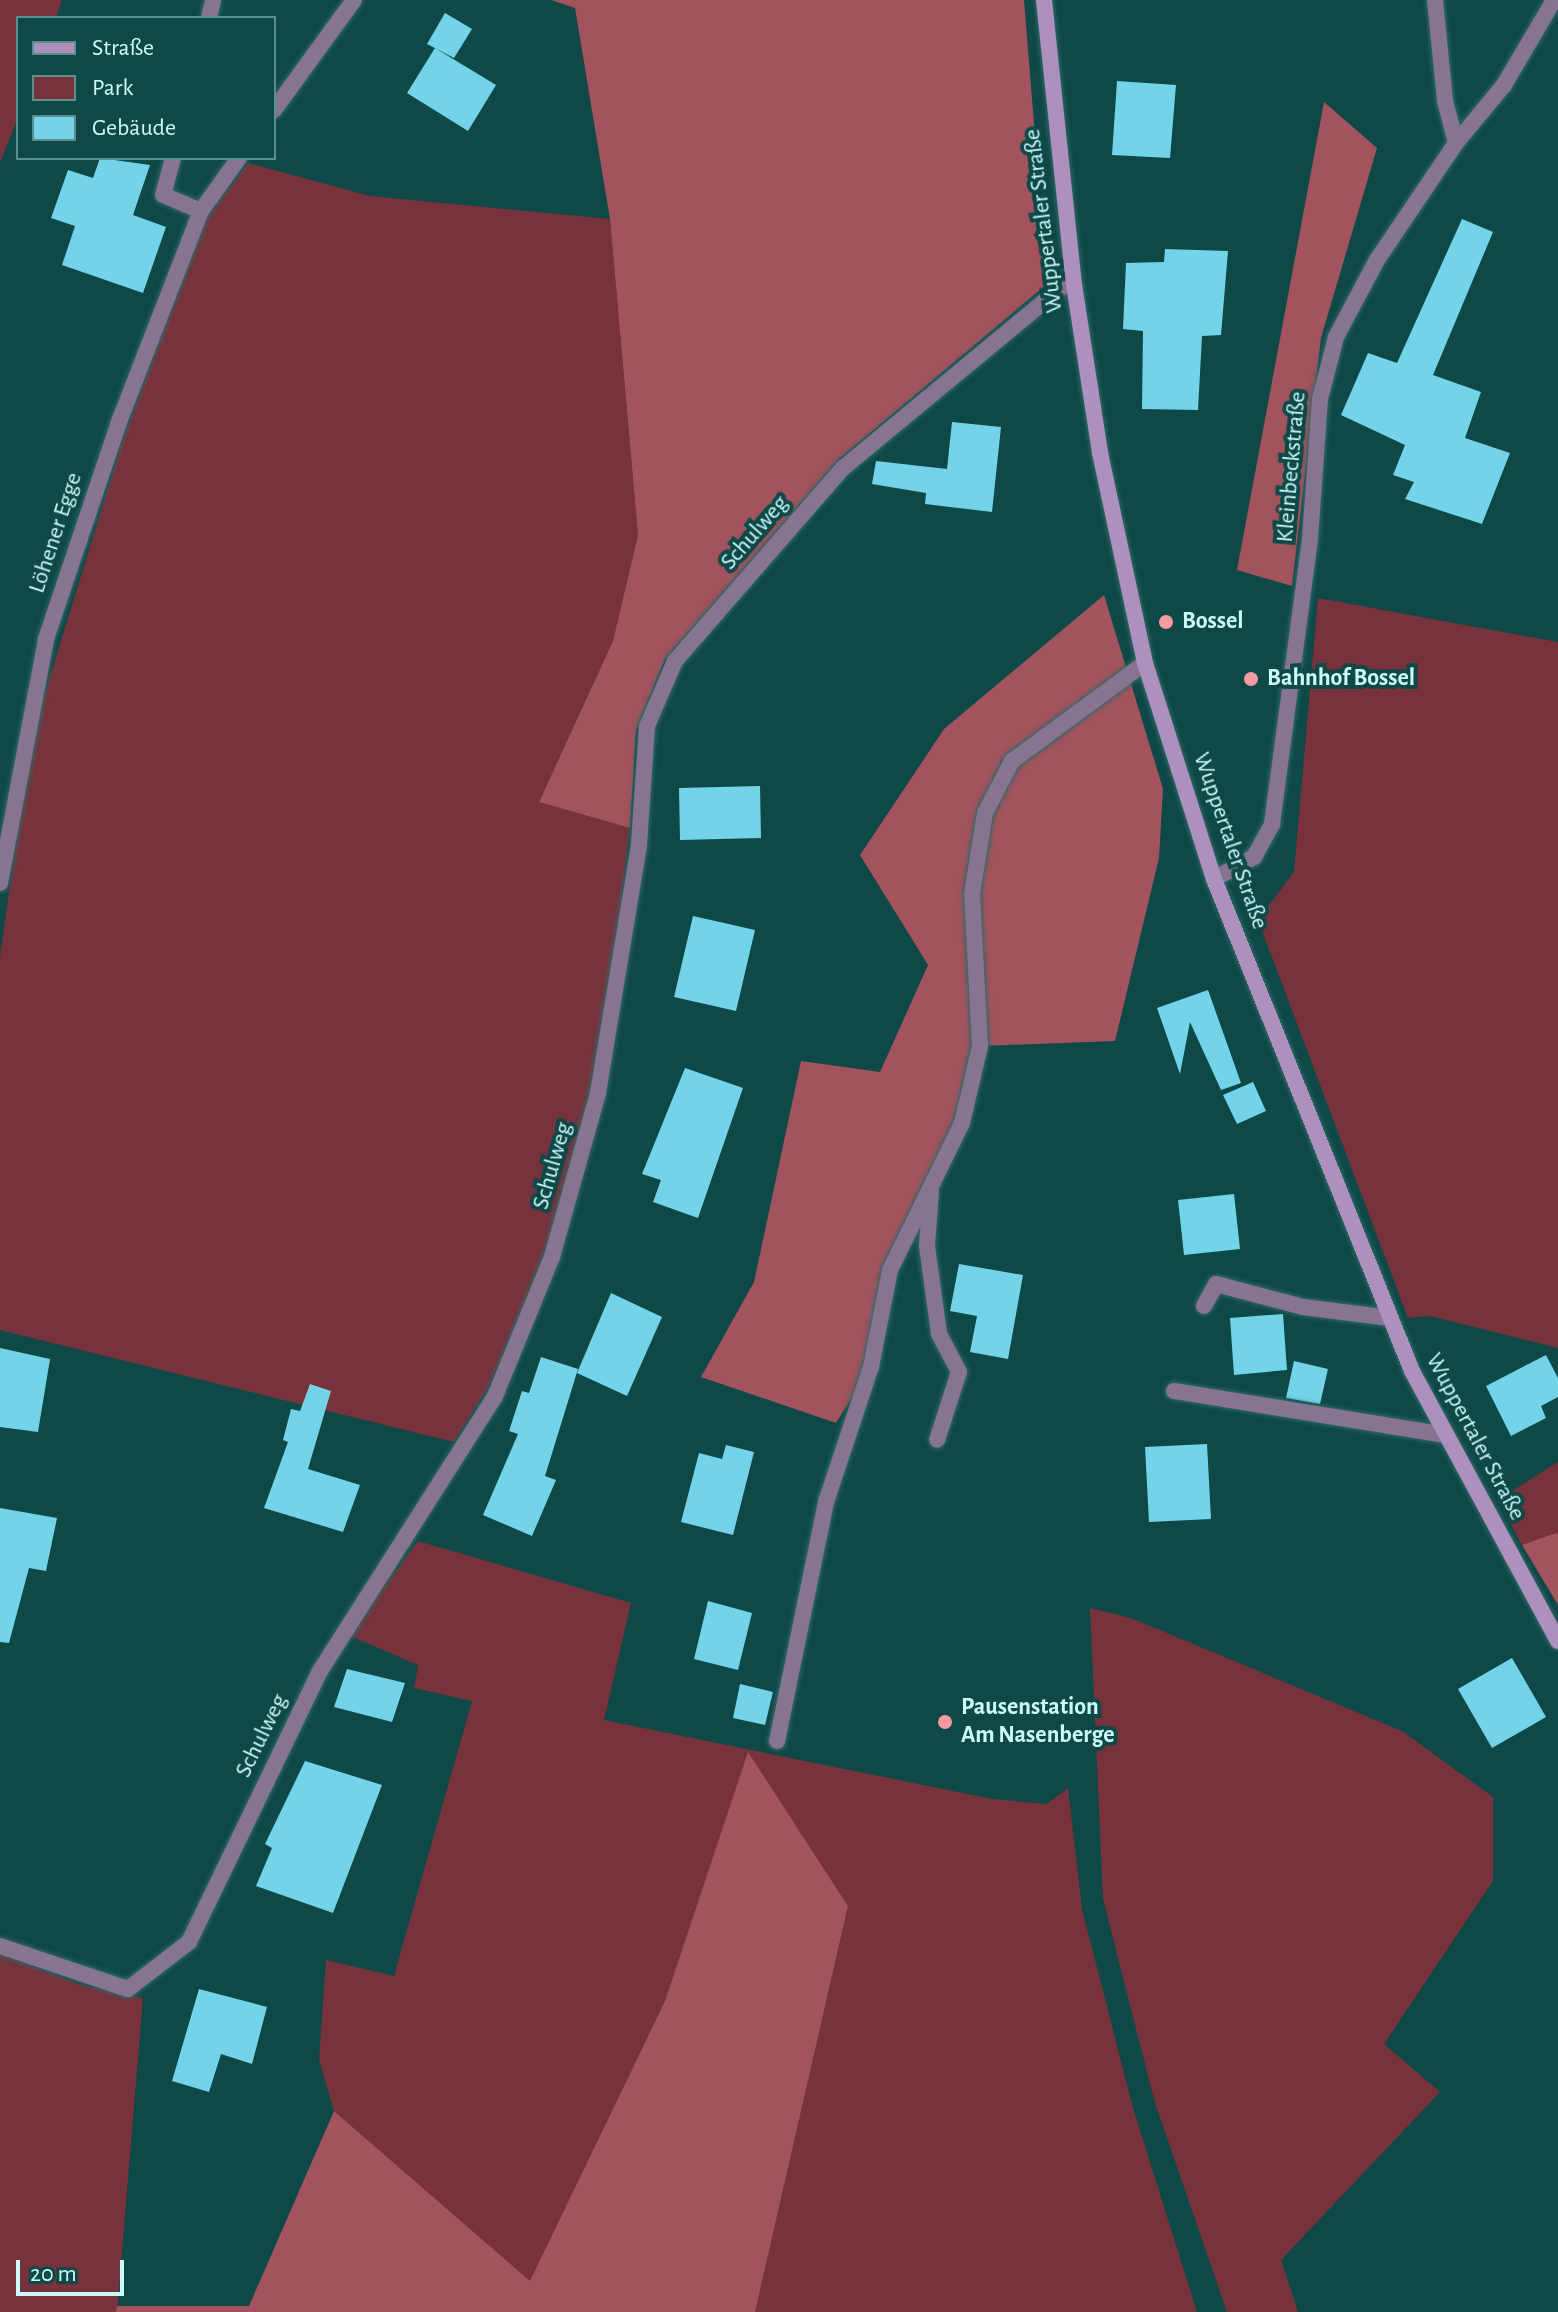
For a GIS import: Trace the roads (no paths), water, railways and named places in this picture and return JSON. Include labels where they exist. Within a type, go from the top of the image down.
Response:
[{"type":"main road","name":"Wuppertaler Straße","points":[[1044,0],[1073,278],[1100,453],[1145,663],[1214,879],[1390,1318],[1445,1435],[1558,1641]]},
{"type":"street","points":[[276,107],[354,0]]},
{"type":"street","points":[[1435,0],[1445,101],[1456,143]]},
{"type":"street","name":"Kleinbeckstraße","points":[[1214,879],[1254,857],[1272,824],[1310,539],[1320,399],[1336,337],[1377,260],[1456,143],[1504,85],[1554,0]]},
{"type":"street","points":[[172,160],[163,195],[201,211]]},
{"type":"street","name":"Löhener Egge","points":[[0,883],[46,639],[119,422],[201,211],[238,160]]},
{"type":"street","name":"Schulweg","points":[[0,1946],[128,1989],[189,1942],[320,1671],[495,1396],[552,1257],[598,1093],[639,844],[647,726],[675,661],[843,468],[1073,278]]},
{"type":"street","points":[[777,1741],[826,1502],[871,1367],[890,1270],[932,1177],[962,1123],[980,1046],[972,894],[985,813],[1012,761],[1145,663]]},
{"type":"street","points":[[932,1177],[927,1246],[939,1334],[959,1372],[937,1440]]},
{"type":"street","points":[[1204,1306],[1216,1284],[1303,1307],[1390,1318]]},
{"type":"street","points":[[1174,1391],[1445,1435]]},
{"type":"place","name":"Bossel","points":[[1166,622]]},
{"type":"place","name":"Bahnhof Bossel","points":[[1251,679]]},
{"type":"place","name":"Pausenstation Am Nasenberge","points":[[945,1722]]}]
